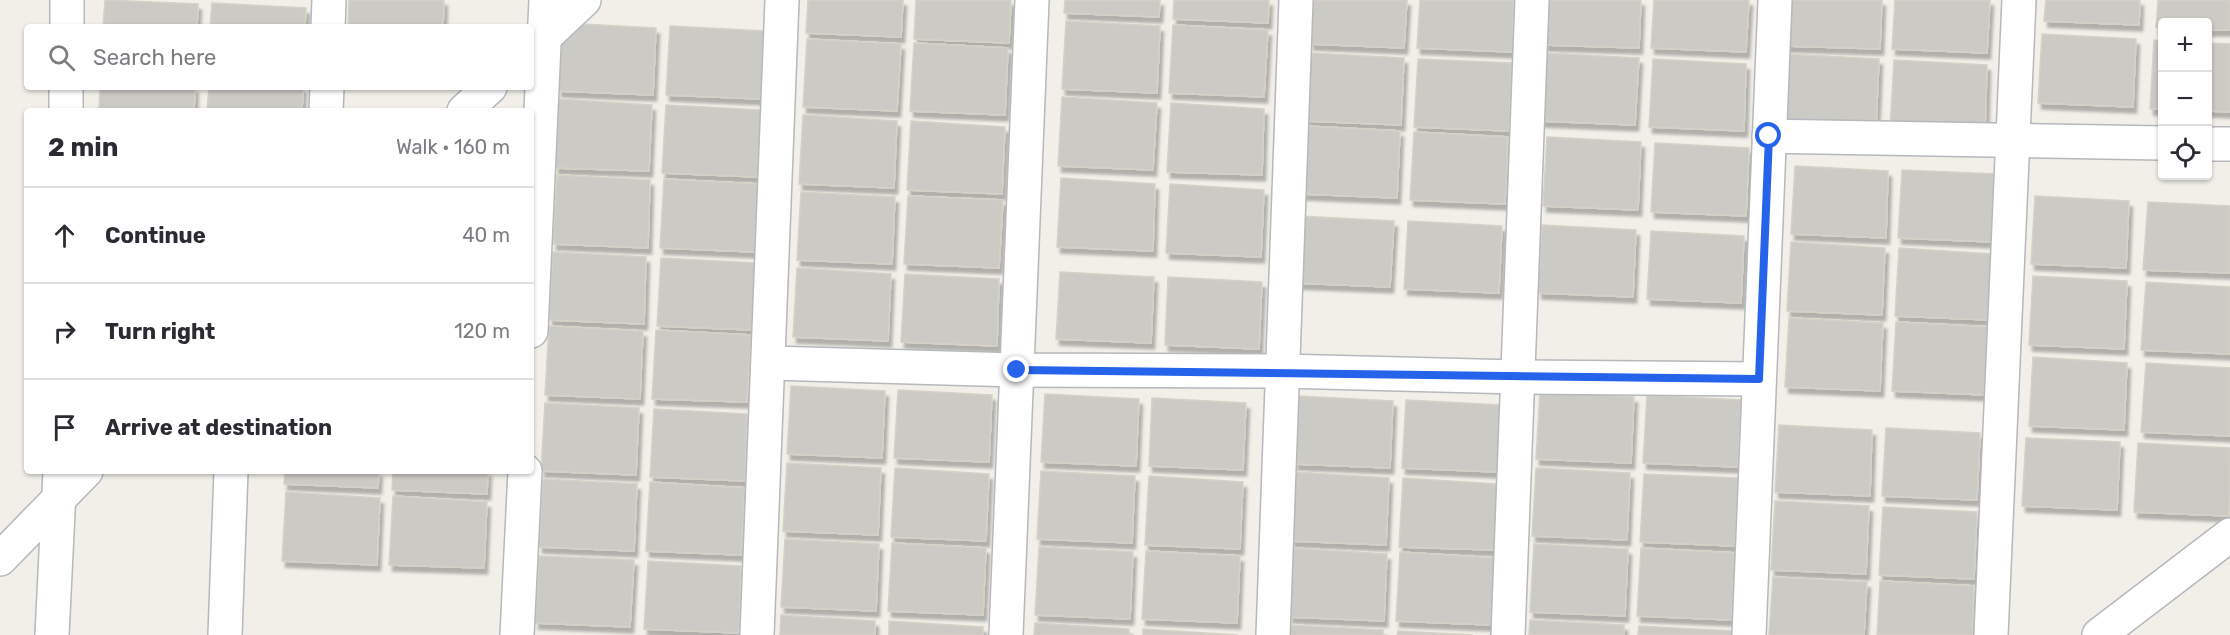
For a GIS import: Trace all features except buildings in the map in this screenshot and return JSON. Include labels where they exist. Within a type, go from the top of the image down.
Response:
[{"type":"street","points":[[67,0],[67,24]]},
{"type":"street","points":[[328,24],[329,0]]},
{"type":"street","points":[[534,208],[538,43],[546,0]]},
{"type":"street","points":[[538,43],[584,0]]},
{"type":"street","points":[[757,635],[770,363],[782,0]]},
{"type":"street","points":[[1006,635],[1032,0]]},
{"type":"street","points":[[1273,635],[1296,0]]},
{"type":"street","points":[[1508,635],[1532,0]]},
{"type":"street","points":[[1749,635],[1775,0]]},
{"type":"street","points":[[1991,635],[2019,0]]},
{"type":"street","points":[[66,90],[66,108]]},
{"type":"street","points":[[326,108],[327,90]]},
{"type":"street","points":[[467,108],[487,90]]},
{"type":"street","points":[[1769,136],[2158,143]]},
{"type":"street","points":[[2212,144],[2230,144]]},
{"type":"street","points":[[770,363],[1017,370],[1282,371],[1517,377],[1759,379]]},
{"type":"street","points":[[0,559],[59,486],[81,474]]},
{"type":"street","points":[[225,635],[231,474]]},
{"type":"street","points":[[517,635],[525,474]]},
{"type":"street","points":[[52,635],[59,486]]},
{"type":"street","points":[[2099,635],[2230,535]]},
{"type":"route","points":[[1017,370],[1282,371],[1517,377],[1759,379],[1769,136]]}]
